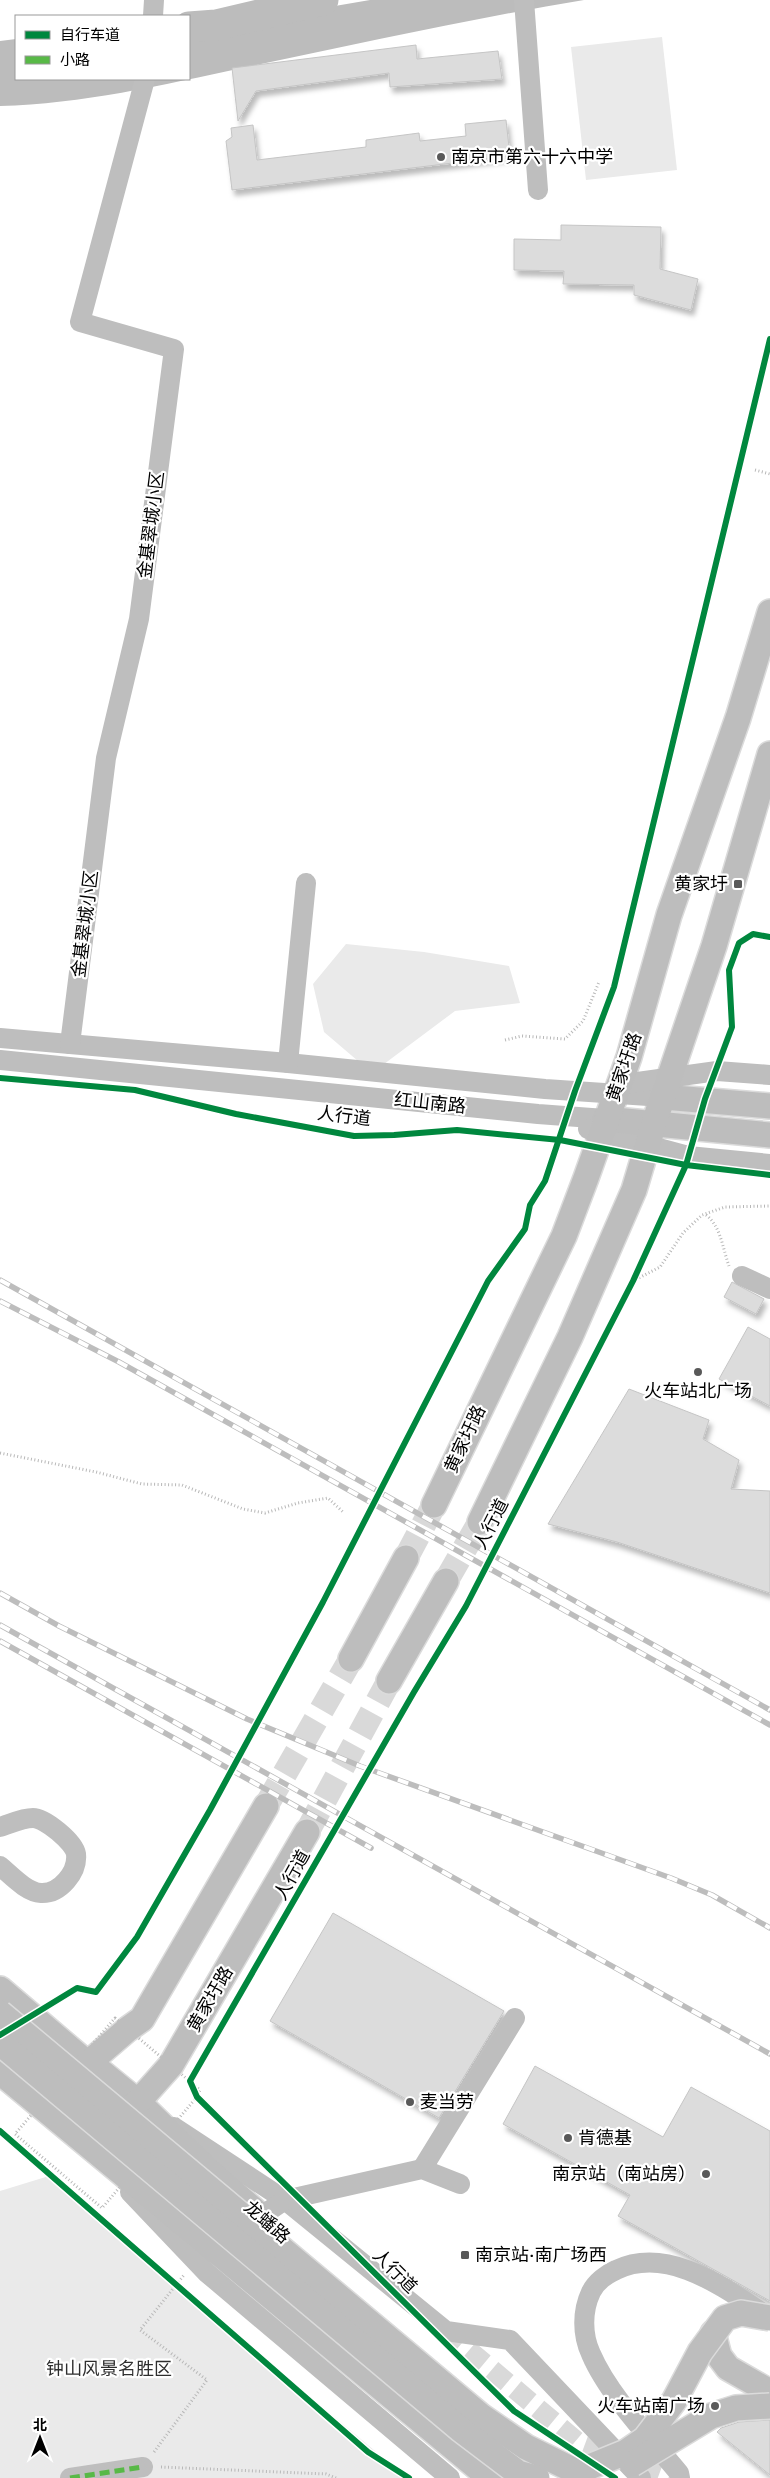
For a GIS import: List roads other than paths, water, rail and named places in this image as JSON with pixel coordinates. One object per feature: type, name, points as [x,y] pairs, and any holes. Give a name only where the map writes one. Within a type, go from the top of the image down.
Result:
[{"type":"main road","name":"黄家圩路","points":[[434,1505],[564,1236],[633,1042],[669,915],[738,718],[770,612]]},
{"type":"main road","points":[[480,1522],[570,1336],[634,1190],[666,1087],[714,946],[770,754]]},
{"type":"main road","points":[[666,1087],[770,1106]]},
{"type":"main road","name":"红山南路","points":[[603,1125],[651,1134],[770,1135]]},
{"type":"main road","points":[[351,1659],[406,1558]]},
{"type":"main road","points":[[389,1681],[446,1581]]},
{"type":"main road","points":[[44,2107],[89,2062],[142,2019],[266,1806]]},
{"type":"main road","name":"黄家圩路","points":[[84,2140],[138,2102],[171,2065],[307,1832]]},
{"type":"main road","name":"龙蟠路","points":[[0,1989],[81,2058],[89,2062],[138,2102],[208,2171],[568,2478]]},
{"type":"main road","name":"龙蟠路","points":[[0,2013],[482,2416],[526,2446],[577,2472],[626,2452],[645,2439],[674,2401],[713,2332],[725,2318],[741,2313],[770,2318]]},
{"type":"main road","name":"龙蟠路","points":[[0,2043],[460,2429],[518,2473],[537,2478]]},
{"type":"main road","points":[[0,2072],[84,2140],[205,2254],[490,2478]]},
{"type":"main road","points":[[713,2332],[719,2356],[728,2368],[770,2392]]},
{"type":"main road","points":[[602,2478],[652,2453],[711,2416],[736,2408],[770,2406]]},
{"type":"street","points":[[153,15],[154,0]]},
{"type":"street","points":[[524,0],[538,190]]},
{"type":"street","name":"金基翠城小区","points":[[70,1044],[106,758],[139,619],[174,349],[80,322],[145,80]]},
{"type":"street","points":[[288,1063],[306,883]]},
{"type":"street","name":"红山南路","points":[[0,1038],[288,1063],[583,1092],[616,1089]]},
{"type":"street","name":"红山南路","points":[[0,1060],[538,1114],[603,1125]]},
{"type":"street","points":[[616,1089],[666,1087],[717,1071],[770,1075]]},
{"type":"street","points":[[651,1134],[688,1156],[770,1164]]},
{"type":"street","points":[[742,1276],[770,1289]]},
{"type":"street","points":[[0,1827],[27,1818],[45,1821],[72,1845],[76,1854],[75,1865],[62,1885],[53,1891],[42,1893],[25,1886],[0,1866]]},
{"type":"street","points":[[422,2169],[514,2018]]},
{"type":"street","points":[[138,2102],[285,2200],[446,2331],[510,2340],[641,2478]]},
{"type":"street","points":[[450,2478],[207,2273],[205,2254],[285,2200],[422,2169],[460,2184]]},
{"type":"street","points":[[680,2478],[679,2473],[610,2388],[590,2354],[585,2334],[584,2318],[589,2296],[593,2288],[610,2273],[625,2266],[669,2264],[690,2270],[770,2318]]},
{"type":"street","points":[[70,2478],[143,2466]]},
{"type":"waterway","points":[[190,27],[216,25],[323,0]]},
{"type":"tunnel","points":[[406,1558],[434,1505]]},
{"type":"tunnel","points":[[446,1581],[480,1522]]},
{"type":"tunnel","points":[[266,1806],[351,1659]]},
{"type":"tunnel","points":[[307,1832],[389,1681]]},
{"type":"tunnel","points":[[446,2331],[580,2444],[672,2478]]},
{"type":"railway","points":[[0,1280],[770,1710]]},
{"type":"railway","points":[[0,1301],[119,1362],[770,1725]]},
{"type":"railway","points":[[0,1593],[59,1626],[247,1719],[360,1766],[671,1878],[712,1895],[770,1928]]},
{"type":"railway","points":[[0,1625],[770,2054]]},
{"type":"railway","points":[[0,1641],[371,1848]]},
{"type":"place","name":"南京市第六十六中学","points":[[441,157]]},
{"type":"place","name":"黄家圩","points":[[738,884]]},
{"type":"place","name":"火车站北广场","points":[[698,1372]]},
{"type":"place","name":"麦当劳","points":[[410,2102]]},
{"type":"place","name":"肯德基","points":[[568,2138]]},
{"type":"place","name":"南京站（南站房）","points":[[706,2174]]},
{"type":"place","name":"南京站·南广场西","points":[[465,2255]]},
{"type":"place","name":"火车站南广场","points":[[715,2406]]},
{"type":"park label","name":"钟山风景名胜区","points":[[109,2369]]}]
